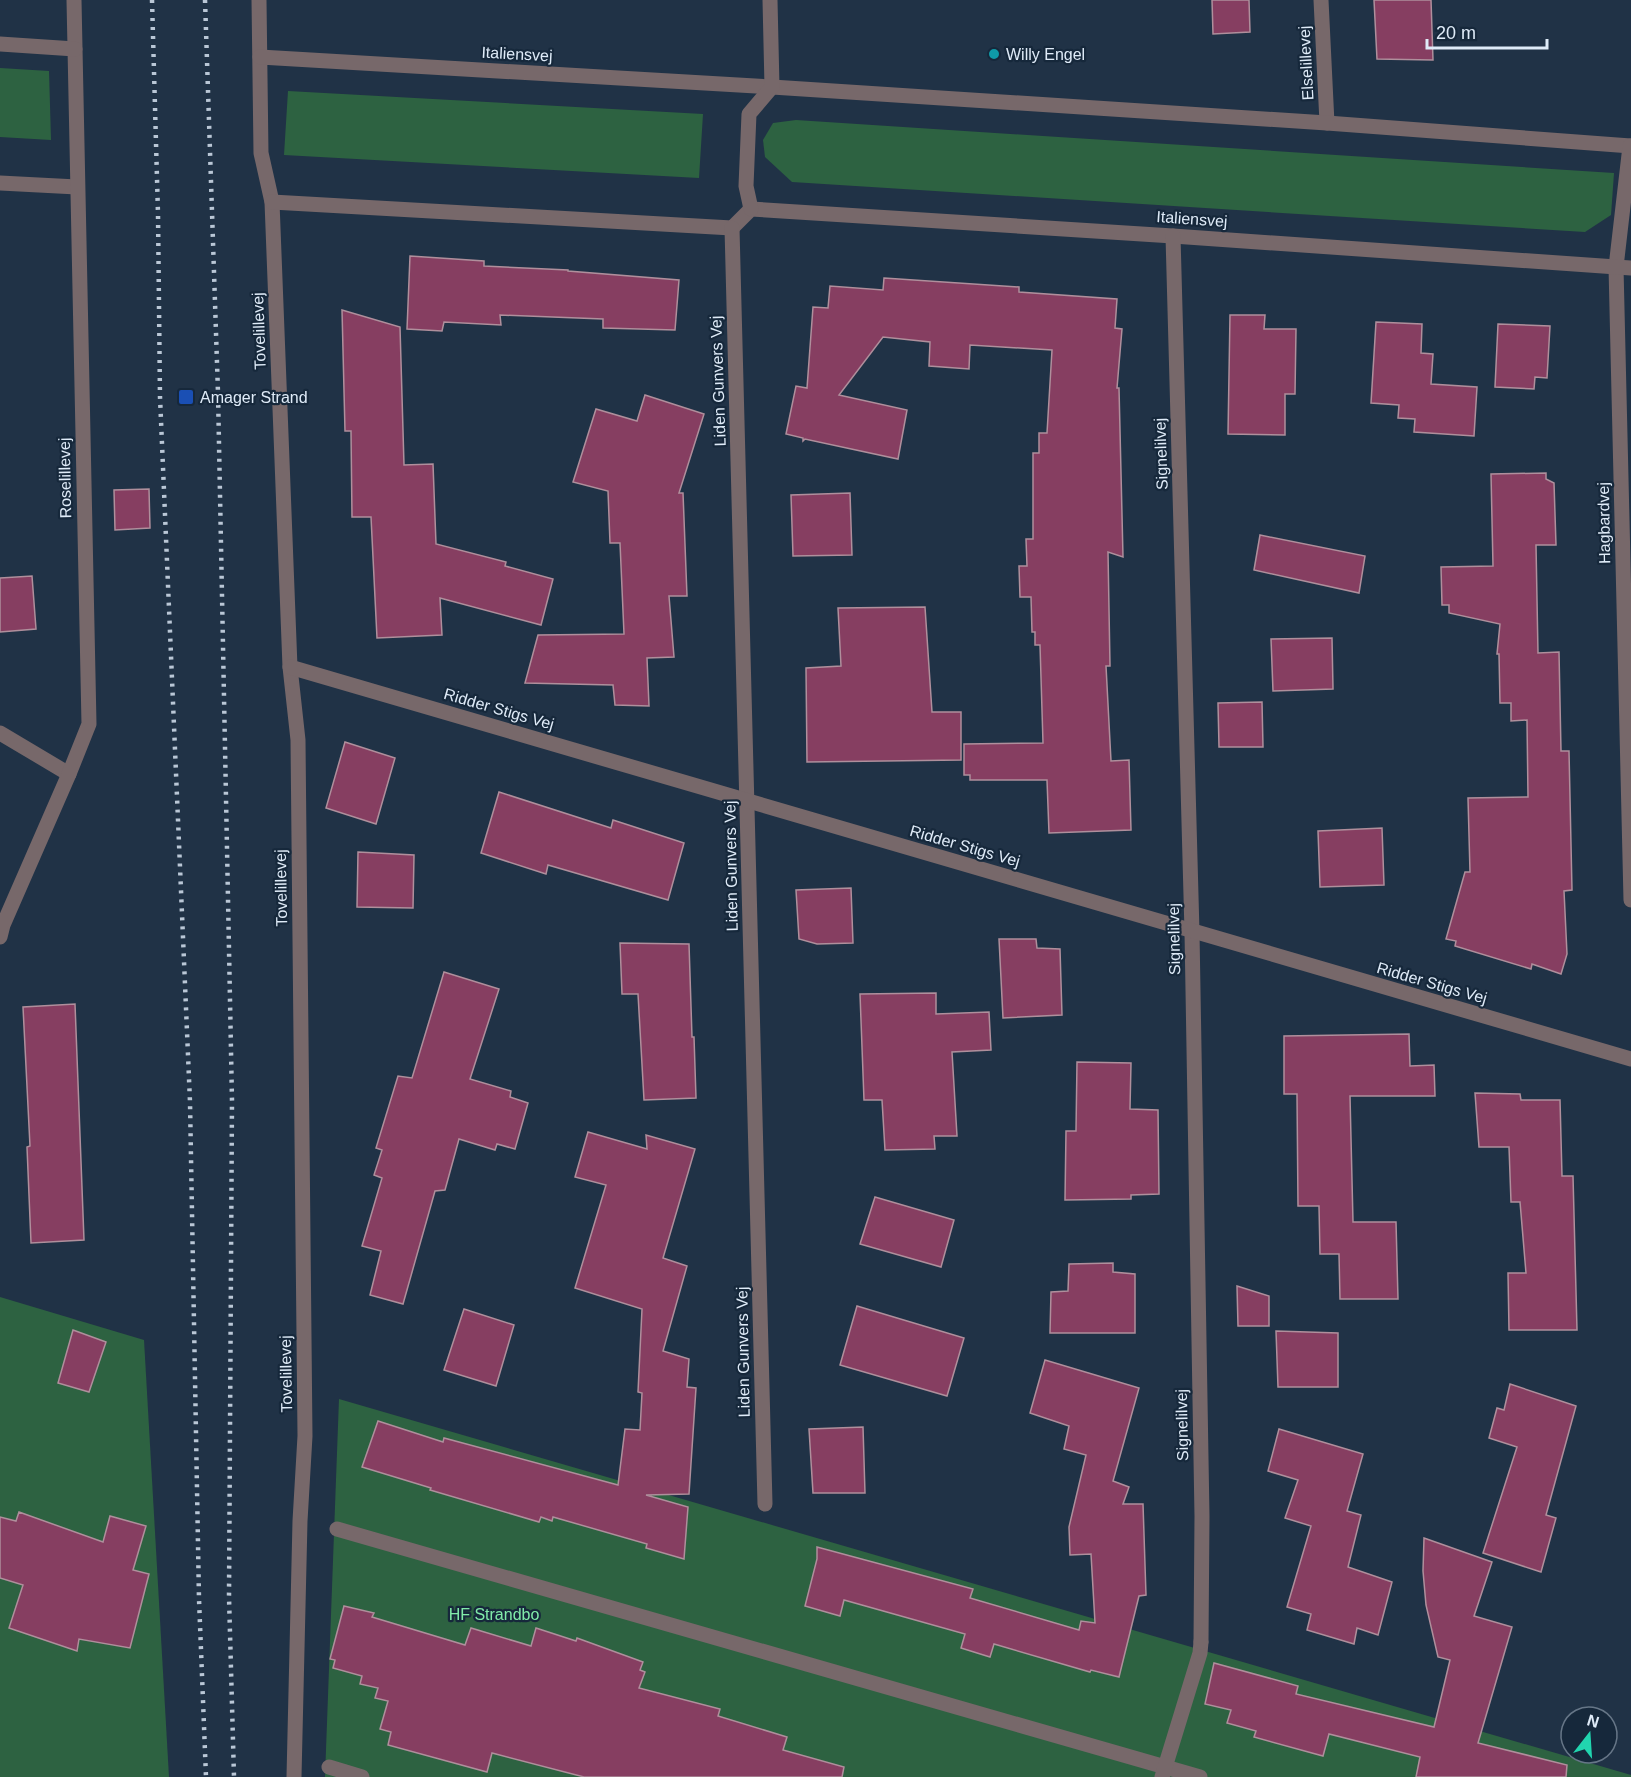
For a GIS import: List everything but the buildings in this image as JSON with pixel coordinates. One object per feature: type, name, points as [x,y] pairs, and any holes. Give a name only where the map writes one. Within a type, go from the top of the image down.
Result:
[{"type":"street","name":"Roselillevej","points":[[0,937],[3,925],[89,724],[74,0]]},
{"type":"street","name":"Tovelillevej","points":[[259,0],[261,153],[272,202],[290,666],[298,740],[305,1436],[300,1521],[294,1777]]},
{"type":"street","points":[[272,202],[732,228],[751,209],[746,186],[749,114],[772,87],[770,0]]},
{"type":"street","name":"Elselillevej","points":[[1322,0],[1327,123]]},
{"type":"street","points":[[0,44],[75,49]]},
{"type":"street","name":"Italiensvej","points":[[260,57],[1327,123],[1630,146]]},
{"type":"street","name":"Hagbardvej","points":[[1630,146],[1624,268],[1631,900]]},
{"type":"street","points":[[0,183],[77,188]]},
{"type":"street","name":"Italiensvej","points":[[751,209],[1624,268]]},
{"type":"street","name":"Liden Gunvers Vej","points":[[732,228],[765,1504]]},
{"type":"street","name":"Signelilvej","points":[[1163,1772],[1200,1653],[1202,1516],[1192,932],[1173,236]]},
{"type":"street","name":"Ridder Stigs Vej","points":[[290,666],[1631,1059]]},
{"type":"street","points":[[0,733],[69,774]]},
{"type":"street","points":[[337,1529],[1163,1772],[1200,1777]]},
{"type":"street","points":[[329,1767],[362,1777]]},
{"type":"green space","points":[[0,68],[49,71],[51,140],[0,137]]},
{"type":"green space","points":[[288,91],[703,114],[699,178],[284,155]]},
{"type":"green space","points":[[796,120],[1614,173],[1611,215],[1585,232],[792,182],[765,157],[763,140],[773,123]]},
{"type":"green space","points":[[0,1297],[144,1340],[169,1777],[0,1777]]},
{"type":"green space","name":"HF Strandbo","points":[[339,1399],[1559,1754],[1559,1765],[1597,1765],[1631,1775],[1631,1777],[325,1777]]},
{"type":"railway","points":[[152,0],[160,397],[190,1102],[199,1599],[206,1777]]},
{"type":"railway","points":[[205,0],[218,393],[232,1101],[229,1597],[234,1777]]},
{"type":"place","name":"Willy Engel","points":[[994,54]]},
{"type":"place","name":"Amager Strand","points":[[186,397]]}]
